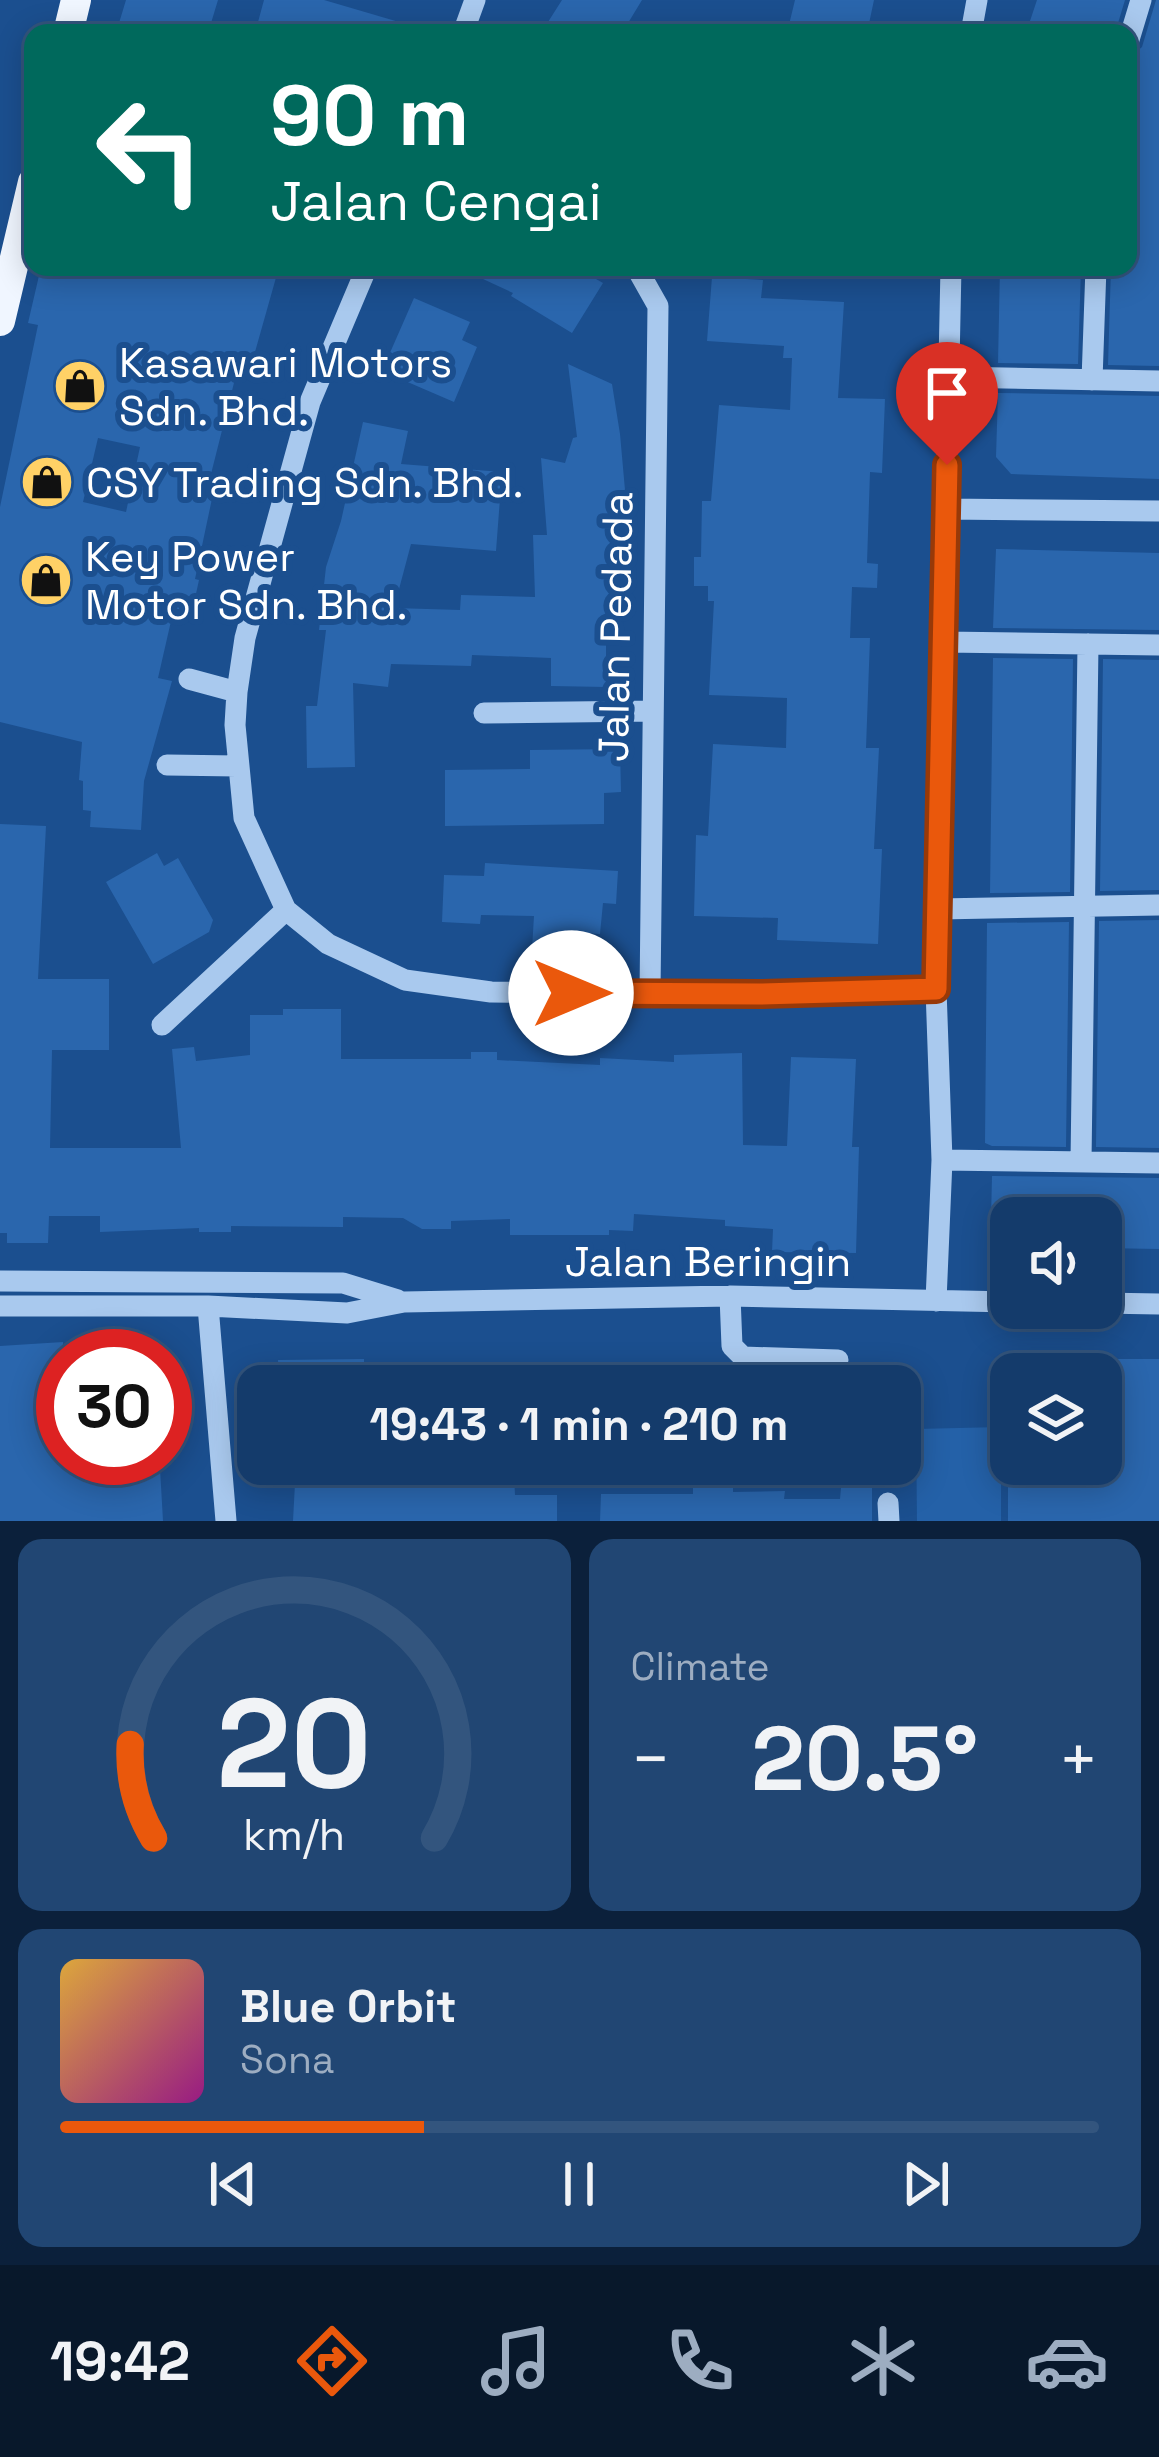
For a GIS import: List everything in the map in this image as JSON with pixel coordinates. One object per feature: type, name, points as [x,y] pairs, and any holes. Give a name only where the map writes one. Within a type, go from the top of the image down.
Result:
[{"type":"main road","points":[[1,313],[24,219]]},
{"type":"street","points":[[363,276],[310,402],[244,638],[237,766],[244,818],[286,910],[328,944],[405,980],[491,992],[936,989]]},
{"type":"street","name":"Jalan Pedada","points":[[641,276],[658,306],[650,993]]},
{"type":"street","points":[[936,1301],[942,1160],[936,989],[951,276]]},
{"type":"street","points":[[1092,380],[1096,276]]},
{"type":"street","points":[[949,377],[1159,381]]},
{"type":"street","points":[[946,509],[1159,512]]},
{"type":"street","points":[[945,642],[1159,645]]},
{"type":"street","points":[[1081,1162],[1088,644]]},
{"type":"street","points":[[189,679],[238,692]]},
{"type":"street","points":[[484,713],[652,711]]},
{"type":"street","points":[[167,765],[237,766]]},
{"type":"street","points":[[939,909],[1159,904]]},
{"type":"street","points":[[162,1024],[286,910]]},
{"type":"street","points":[[942,1160],[1159,1163]]},
{"type":"street","name":"Jalan Beringin","points":[[0,1280],[343,1283],[404,1302]]},
{"type":"street","points":[[730,1296],[730,1338],[743,1357],[838,1360]]},
{"type":"street","name":"Jalan Beringin","points":[[0,1306],[208,1306],[347,1313],[404,1302],[730,1296],[990,1302]]},
{"type":"street","points":[[1122,1304],[1159,1304]]},
{"type":"street","points":[[208,1306],[226,1521]]},
{"type":"shaded area","points":[[990,1427],[990,1485],[1001,1485],[1001,1521],[917,1521],[921,1429]]},
{"type":"building","points":[[126,0],[218,0],[211,24],[119,24]]},
{"type":"building","points":[[264,0],[324,0],[406,24],[257,24]]},
{"type":"building","points":[[562,0],[642,0],[627,24],[547,24]]},
{"type":"building","points":[[795,0],[874,0],[869,24],[789,24]]},
{"type":"building","points":[[1037,0],[1125,0],[1118,24],[1029,24]]},
{"type":"building","points":[[1159,0],[1159,366],[1108,365],[1111,276],[1137,276],[1137,51]]},
{"type":"building","points":[[39,276],[276,276],[251,366],[239,363],[211,474],[217,475],[192,612],[174,608],[158,678],[172,681],[144,781],[141,830],[90,827],[91,811],[83,810],[83,781],[79,780],[82,742],[0,722],[0,507],[38,325],[28,323]],"holes":[[[98,438],[140,447],[126,512],[83,502]]]},
{"type":"building","points":[[476,276],[591,276],[603,283],[572,333],[511,296],[513,293]]},
{"type":"building","points":[[1000,276],[1081,276],[1078,364],[998,363]]},
{"type":"building","points":[[712,277],[763,280],[761,298],[844,302],[838,398],[885,399],[882,473],[870,472],[867,563],[878,564],[877,588],[852,587],[850,638],[870,638],[866,748],[879,748],[874,849],[882,849],[878,944],[777,940],[778,918],[694,916],[696,835],[708,836],[713,744],[786,748],[787,698],[709,695],[714,601],[708,601],[708,586],[694,586],[694,557],[701,557],[702,501],[711,501],[719,405],[790,410],[792,358],[783,358],[784,346],[707,341]]},
{"type":"building","points":[[414,298],[470,322],[462,340],[477,347],[454,402],[382,371]]},
{"type":"building","points":[[568,364],[612,384],[620,434],[625,490],[618,490],[620,508],[615,508],[617,597],[612,597],[611,643],[606,643],[606,687],[551,686],[551,658],[472,655],[471,666],[391,664],[388,687],[353,683],[355,767],[307,768],[306,706],[317,706],[326,630],[319,630],[326,567],[363,422],[408,431],[401,464],[502,472],[496,551],[411,544],[394,608],[460,610],[461,595],[535,597],[533,535],[547,535],[541,458],[565,463],[577,437]]},
{"type":"building","points":[[998,393],[1159,396],[1159,479],[1011,474],[996,457]]},
{"type":"building","points":[[996,549],[1159,553],[1159,630],[993,628]]},
{"type":"building","points":[[993,658],[1073,659],[1070,892],[990,893]]},
{"type":"building","points":[[1103,659],[1159,660],[1159,890],[1100,891]]},
{"type":"building","points":[[620,749],[621,792],[604,793],[604,824],[445,826],[445,770],[530,769],[530,750]]},
{"type":"building","points":[[0,824],[46,826],[38,979],[109,979],[109,1050],[52,1050],[50,1148],[181,1148],[172,1049],[194,1047],[196,1061],[250,1055],[250,1015],[283,1015],[283,1009],[341,1009],[341,1059],[471,1059],[471,1052],[497,1052],[497,1060],[600,1065],[600,1058],[674,1062],[674,1055],[742,1053],[743,1145],[787,1146],[791,1057],[856,1059],[852,1147],[859,1147],[856,1253],[772,1252],[773,1229],[725,1226],[725,1220],[634,1214],[633,1231],[609,1230],[609,1235],[510,1235],[510,1219],[451,1221],[451,1229],[422,1229],[403,1218],[343,1217],[343,1227],[100,1232],[100,1216],[49,1216],[48,1243],[7,1243],[7,1233],[0,1233]]},
{"type":"building","points":[[157,853],[164,866],[178,858],[213,920],[209,932],[153,964],[106,882]]},
{"type":"building","points":[[485,863],[618,871],[616,904],[603,903],[600,934],[583,933],[582,952],[532,949],[534,916],[481,915],[480,924],[442,922],[444,875],[484,876]]},
{"type":"building","points":[[1159,920],[1159,1148],[1096,1147],[1099,921]]},
{"type":"building","points":[[1069,922],[1066,1147],[992,1146],[985,1143],[987,923]]},
{"type":"building","points":[[992,1176],[1159,1178],[1159,1249],[1122,1248],[1122,1197],[992,1197]]},
{"type":"building","points":[[36,1344],[36,1485],[161,1485],[163,1521],[0,1521],[0,1346]]},
{"type":"building","points":[[364,1359],[364,1365],[278,1365],[278,1360]]},
{"type":"building","points":[[1122,1359],[1159,1359],[1159,1521],[1008,1521],[1008,1485],[1122,1485]]},
{"type":"building","points":[[421,1362],[462,1362],[462,1365]]},
{"type":"building","points":[[295,1485],[514,1485],[515,1495],[557,1495],[557,1521],[293,1521]]},
{"type":"building","points":[[693,1485],[733,1485],[733,1492],[785,1491],[784,1499],[840,1499],[841,1488],[872,1488],[872,1521],[600,1521],[601,1494],[693,1494]]},
{"type":"place","name":"Kasawari Motors Sdn. Bhd.","points":[[80,386]]},
{"type":"place","name":"CSY Trading Sdn. Bhd.","points":[[47,482]]},
{"type":"place","name":"Key Power Motor Sdn. Bhd.","points":[[46,580]]},
{"type":"route","points":[[571,993],[936,989],[947,465]]}]
